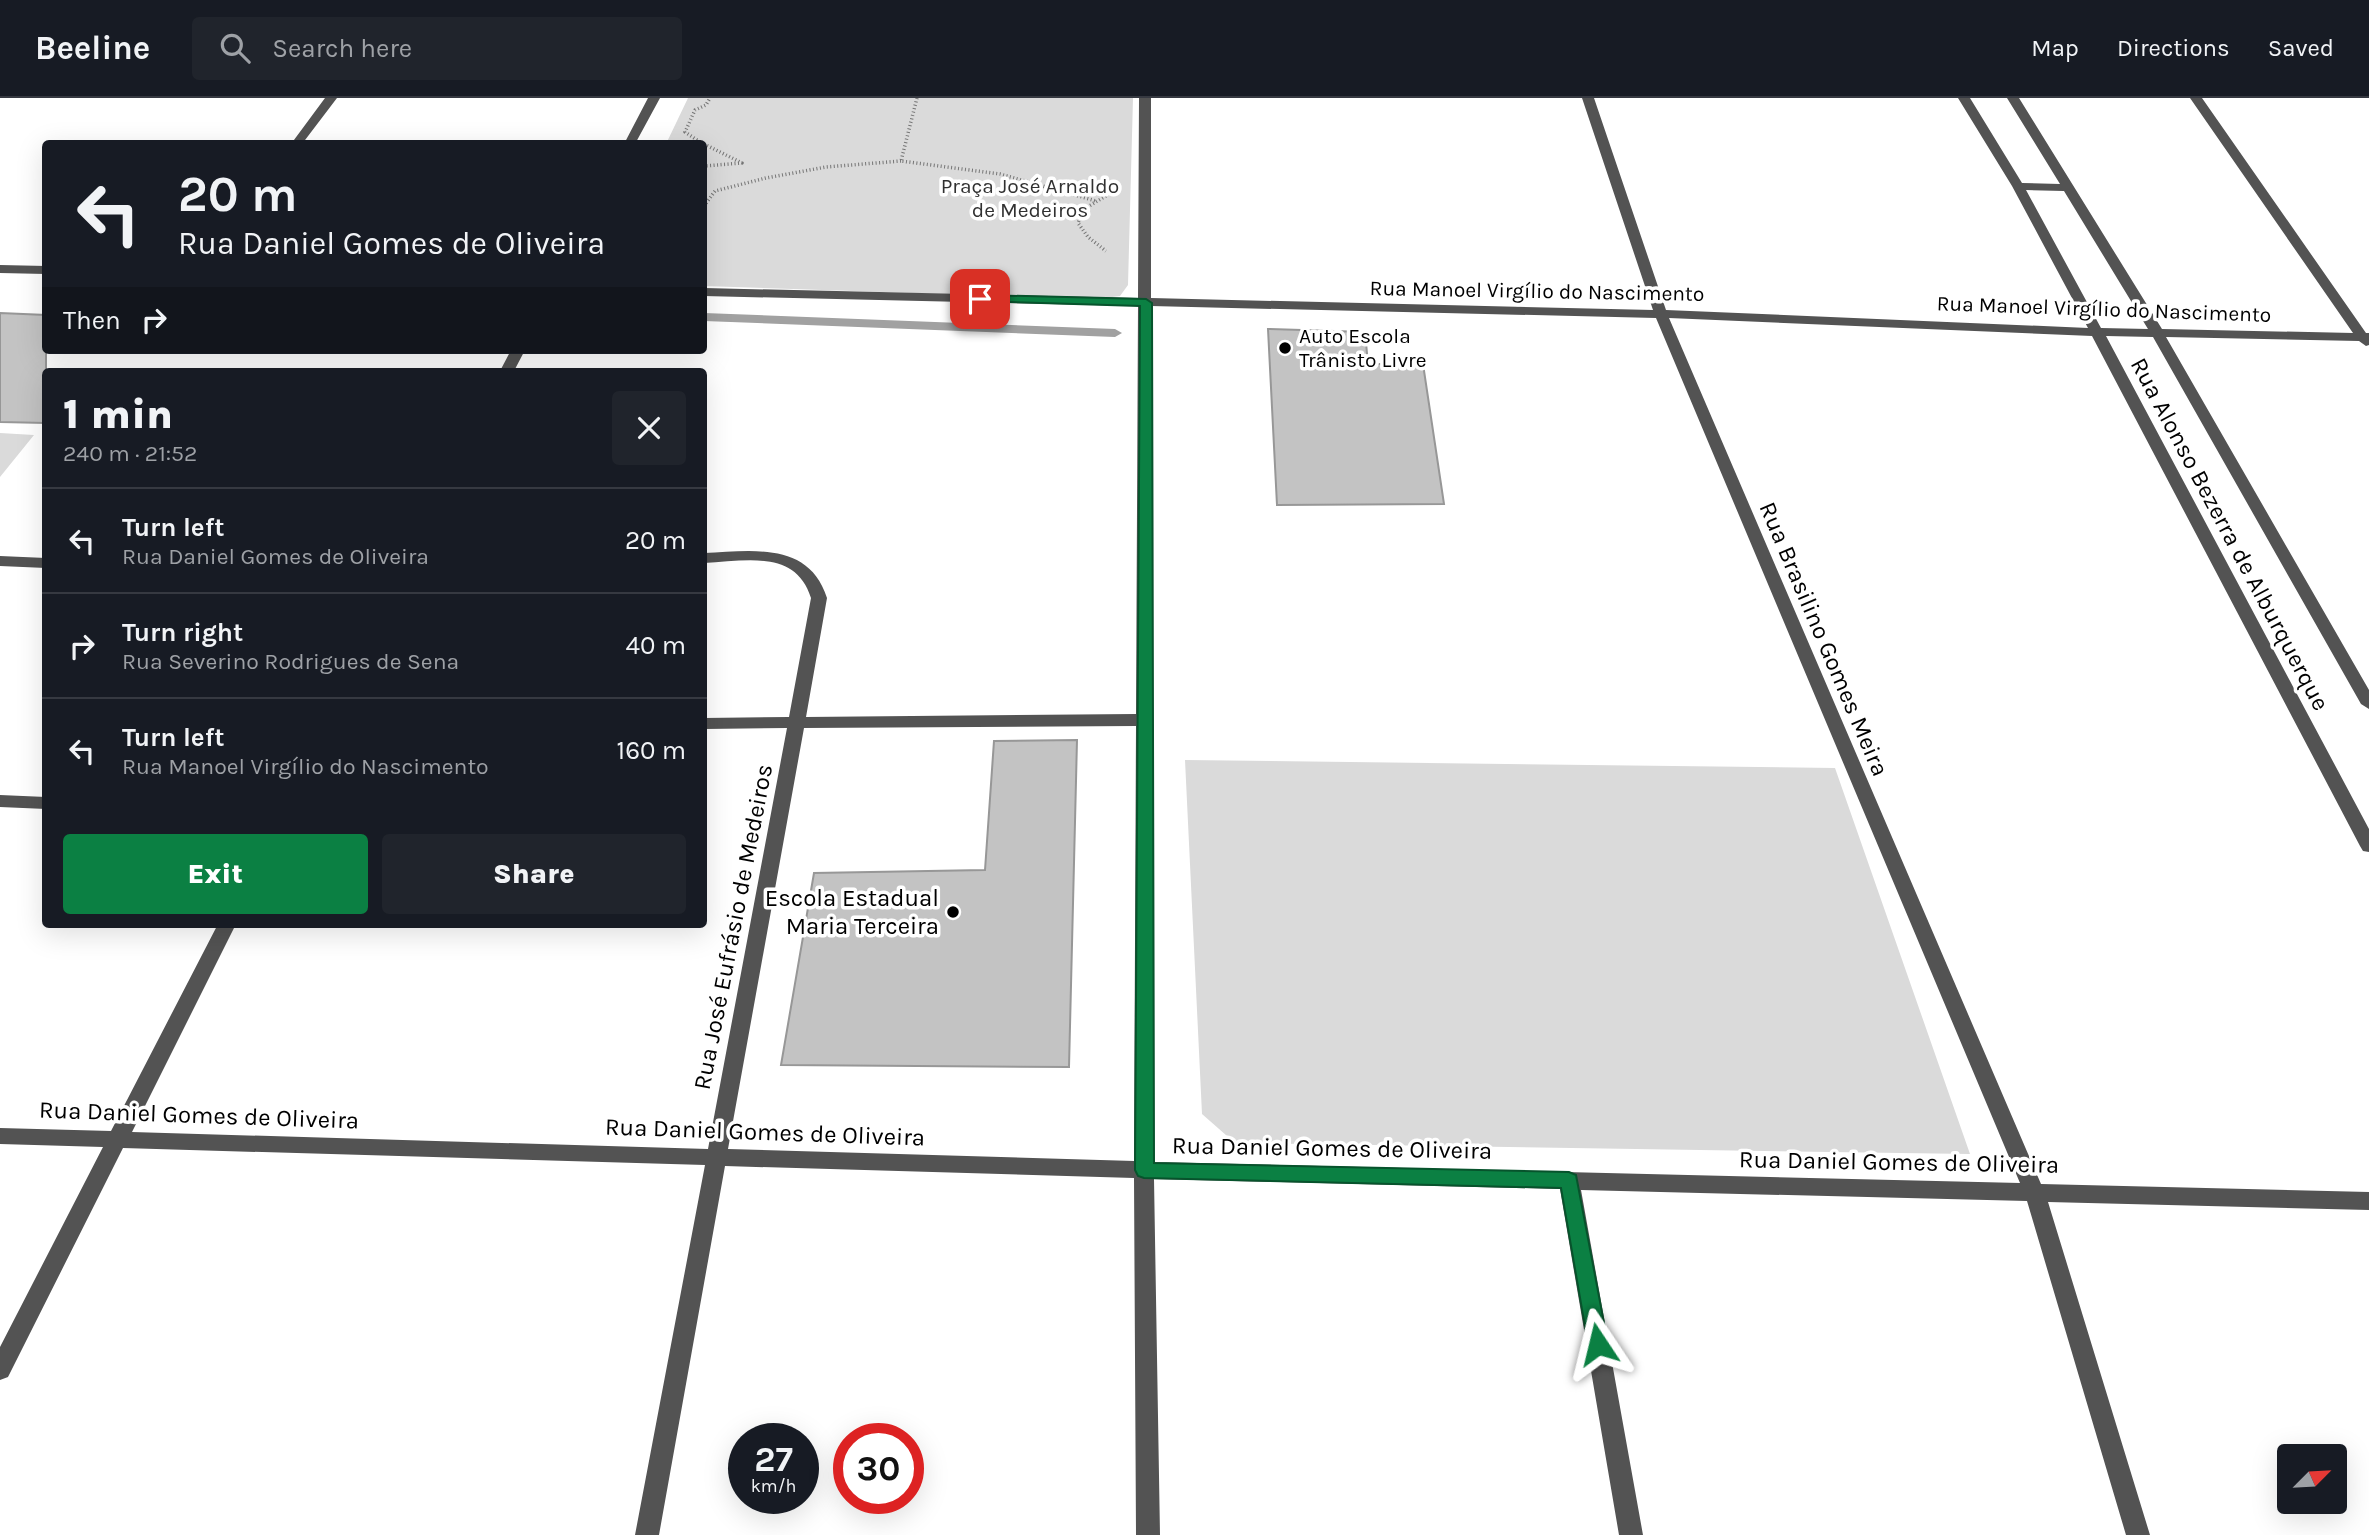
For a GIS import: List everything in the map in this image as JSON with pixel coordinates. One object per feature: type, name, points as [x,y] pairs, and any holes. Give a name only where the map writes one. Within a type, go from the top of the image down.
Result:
[{"type":"street","points":[[299,140],[331,98]]},
{"type":"street","points":[[631,140],[654,98]]},
{"type":"street","points":[[1145,98],[1144,1170],[1148,1535]]},
{"type":"street","name":"Rua Brasilino Gomes Meira","points":[[1588,98],[1661,313],[2034,1191],[2138,1535]]},
{"type":"street","name":"Rua Alonso Bezerra de Alburquerque","points":[[1964,98],[2018,187],[2097,332],[2369,846]]},
{"type":"street","name":"Rua Alonso Bezerra de Alburquerque","points":[[2013,98],[2158,334],[2369,704]]},
{"type":"street","points":[[2196,98],[2367,340]]},
{"type":"street","points":[[2018,187],[2070,188]]},
{"type":"street","points":[[0,269],[42,270]]},
{"type":"street","name":"Rua Manoel Virgílio do Nascimento","points":[[707,292],[1661,313],[2097,332],[2367,340]]},
{"type":"street","name":"Rua José Eufrásio de Medeiros","points":[[647,1535],[818,598],[817,583],[809,571],[795,563],[778,558],[707,558]]},
{"type":"street","points":[[0,562],[42,563]]},
{"type":"street","points":[[707,723],[1146,720]]},
{"type":"street","points":[[0,801],[42,803]]},
{"type":"street","points":[[0,1370],[225,928]]},
{"type":"street","name":"Rua Daniel Gomes de Oliveira","points":[[0,1136],[1144,1170],[2369,1201]]},
{"type":"street","points":[[1569,1180],[1631,1535]]},
{"type":"path","points":[[697,140],[685,132],[695,110],[706,105],[710,98]]},
{"type":"path","points":[[901,161],[917,98]]},
{"type":"path","points":[[707,146],[741,163],[707,166]]},
{"type":"path","points":[[707,202],[715,191],[766,178],[826,167],[901,161],[956,164],[1001,171],[1096,201]]},
{"type":"path","points":[[1111,256],[1088,237],[1077,223],[1079,215],[1096,201],[1112,194]]},
{"type":"green space","name":"Praça José Arnaldo de Medeiros","points":[[688,98],[1133,98],[1128,285],[1120,296],[1097,299],[707,286],[707,140],[668,140]]},
{"type":"green space","points":[[0,433],[34,435],[0,477]]},
{"type":"green space","points":[[1185,760],[1835,768],[1970,1154],[1235,1143],[1202,1114]]},
{"type":"building","points":[[0,313],[42,315],[42,354],[46,354],[46,368],[42,368],[42,423],[0,422]]},
{"type":"building","points":[[1268,329],[1365,332],[1368,364],[1423,364],[1444,504],[1277,505]]},
{"type":"building","name":"Escola Estadual Maria Terceira","points":[[1077,740],[1069,1067],[781,1065],[814,873],[985,870],[994,741]]},
{"type":"waterway","points":[[707,317],[1115,333]]},
{"type":"place","name":"Auto Escola Trânisto Livre","points":[[1285,348]]},
{"type":"place","name":"Escola Estadual Maria Terceira","points":[[953,912]]},
{"type":"route","points":[[980,299],[1146,303],[1144,1170],[1569,1180],[1598,1344]]}]
